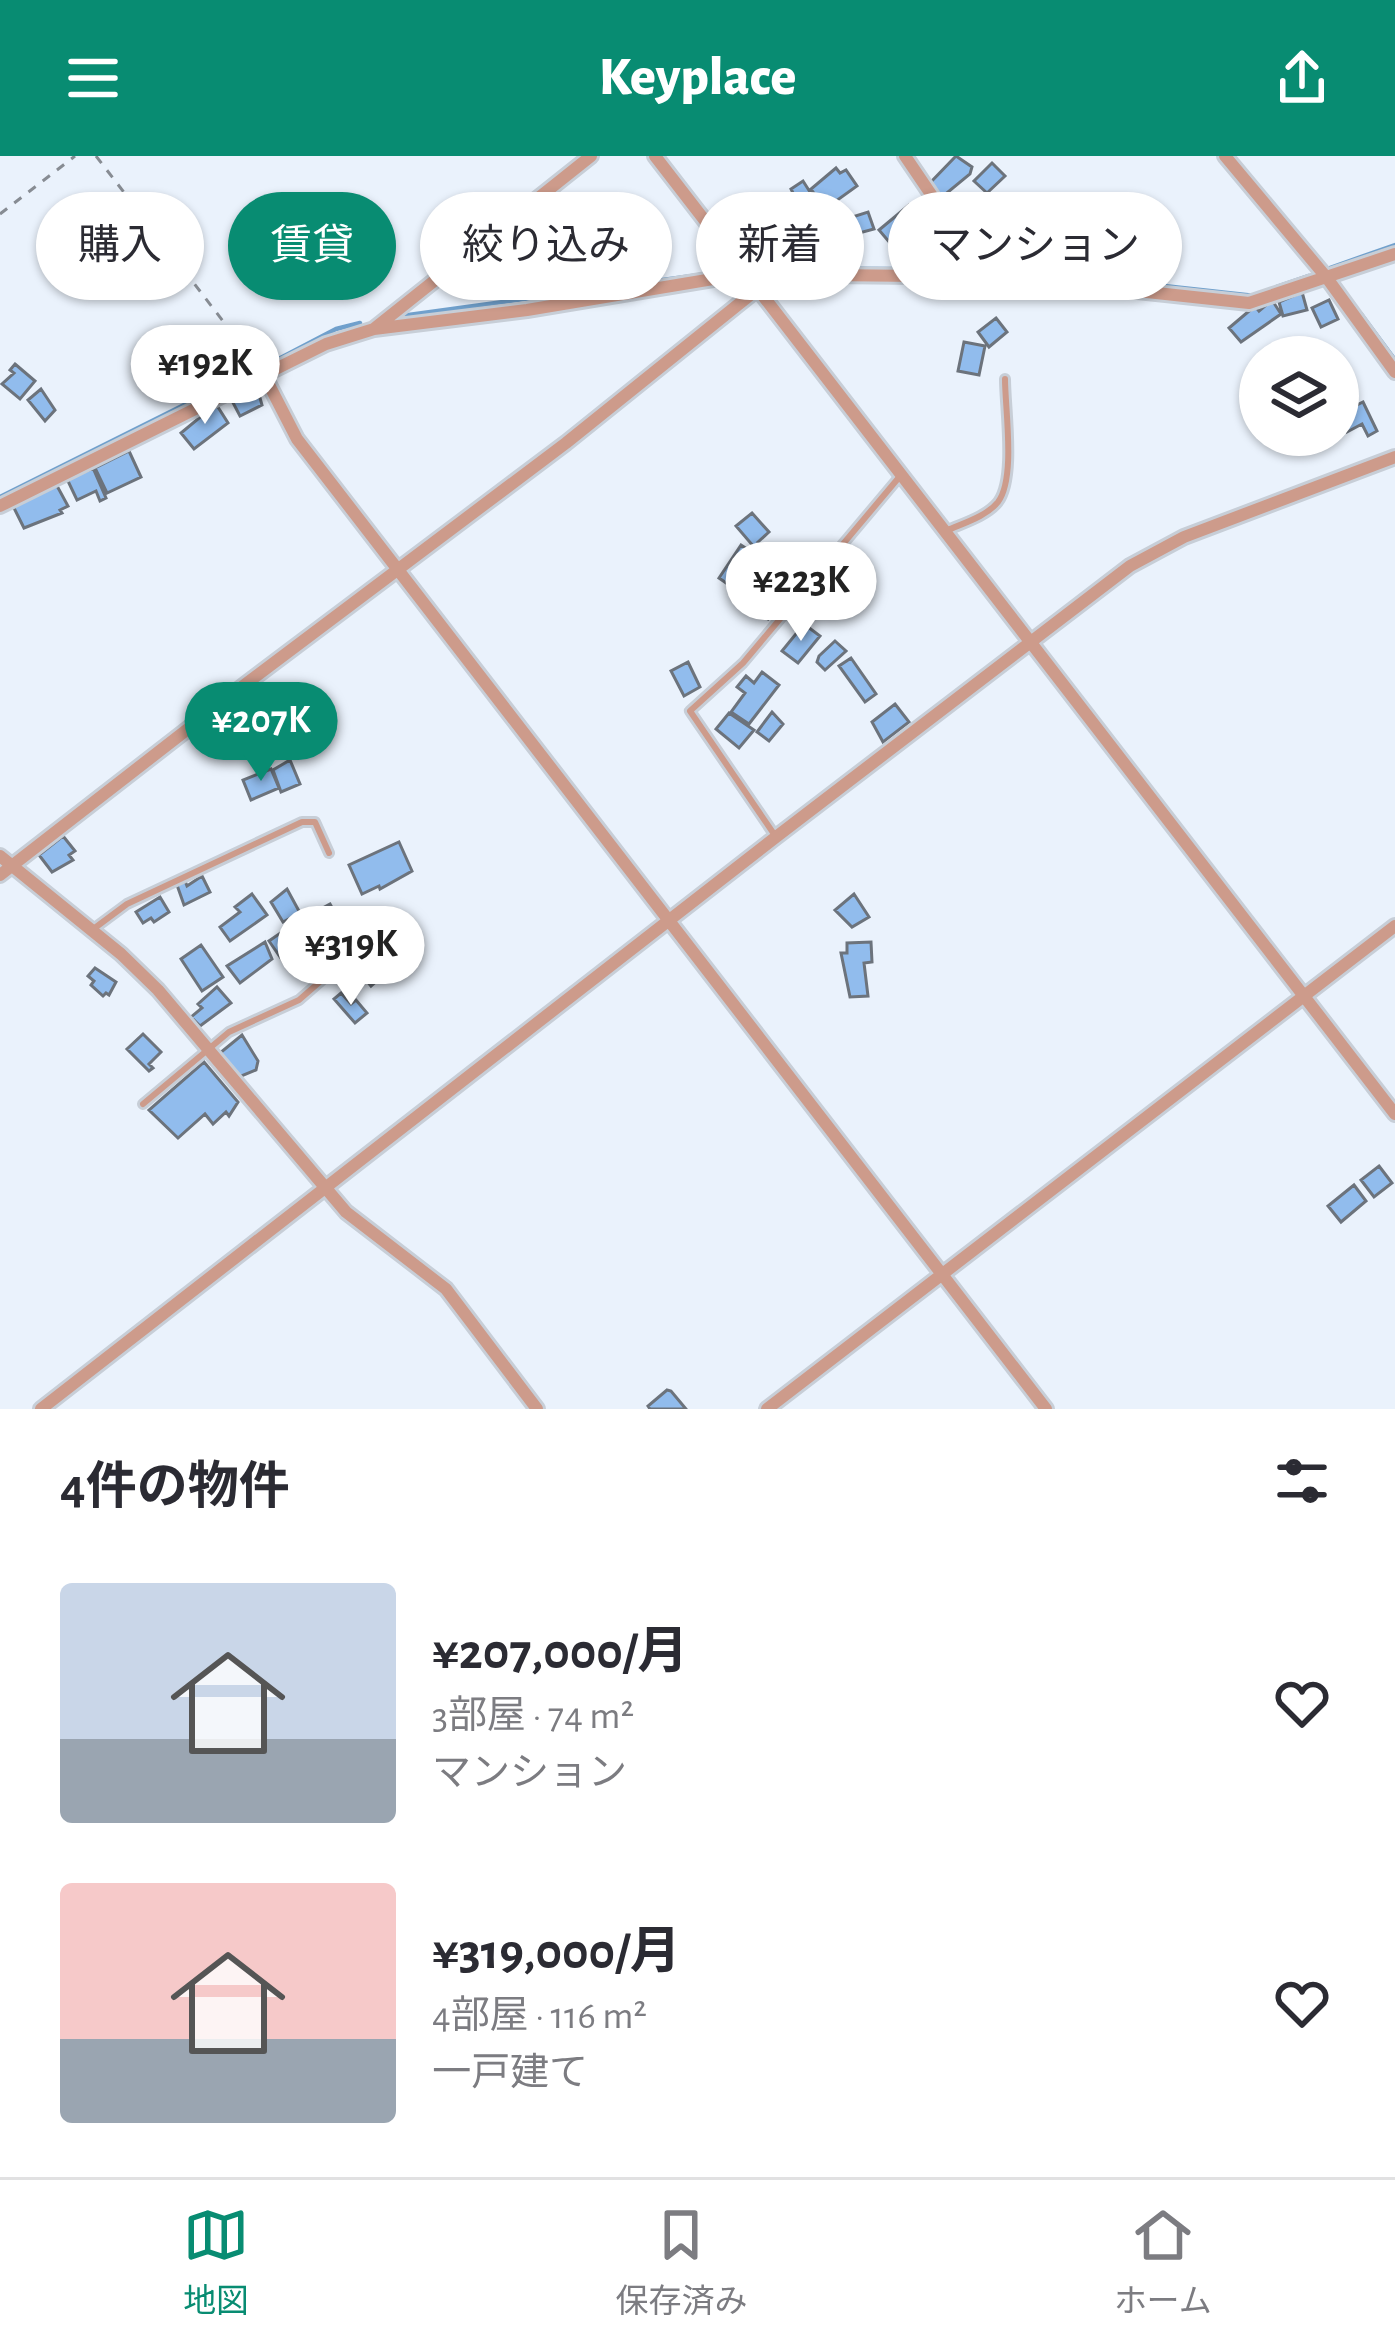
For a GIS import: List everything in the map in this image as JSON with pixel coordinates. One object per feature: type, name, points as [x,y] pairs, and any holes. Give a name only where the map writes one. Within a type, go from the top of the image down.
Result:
[{"type":"street","points":[[374,328],[591,156]]},
{"type":"street","points":[[656,156],[696,206]]},
{"type":"street","points":[[905,156],[929,192]]},
{"type":"street","points":[[1226,156],[1327,278],[1395,372]]},
{"type":"street","points":[[1182,295],[1250,303],[1395,254]]},
{"type":"street","points":[[0,506],[336,339],[374,328],[696,282]]},
{"type":"street","points":[[6,870],[247,682],[401,571],[744,300]]},
{"type":"street","points":[[770,300],[1395,1114]]},
{"type":"street","points":[[264,375],[297,439],[1046,1409]]},
{"type":"street","points":[[41,1409],[1130,566],[1184,537],[1395,457]]},
{"type":"street","points":[[0,856],[6,870],[92,930],[158,990],[363,1228],[417,1263],[446,1289],[537,1409]]},
{"type":"street","points":[[767,1409],[1395,926]]},
{"type":"lane","points":[[944,531],[994,507],[1003,493],[1005,379]]},
{"type":"lane","points":[[776,837],[690,711],[743,663],[901,475]]},
{"type":"lane","points":[[92,930],[127,904],[302,822],[320,826],[329,853]]},
{"type":"lane","points":[[143,1104],[238,1027],[299,1000],[386,924]]},
{"type":"path","points":[[0,214],[75,156]]},
{"type":"path","points":[[96,156],[264,375]]},
{"type":"building","points":[[956,156],[972,167],[948,192],[937,192],[929,184]]},
{"type":"building","points":[[992,163],[1005,176],[988,192],[974,181]]},
{"type":"building","points":[[836,168],[840,173],[846,170],[857,186],[849,192],[811,189]]},
{"type":"building","points":[[803,181],[810,192],[792,192]]},
{"type":"building","points":[[868,212],[874,229],[864,232],[864,213]]},
{"type":"building","points":[[1302,292],[1307,310],[1283,316],[1279,302]]},
{"type":"building","points":[[1272,300],[1281,314],[1239,340],[1229,328],[1255,306],[1259,311]]},
{"type":"building","points":[[1329,300],[1338,319],[1321,327],[1312,308]]},
{"type":"building","points":[[996,318],[1007,332],[989,347],[978,332]]},
{"type":"building","points":[[964,342],[985,346],[979,375],[958,371]]},
{"type":"building","points":[[15,364],[35,381],[20,399],[2,384],[14,373],[10,370]]},
{"type":"building","points":[[256,384],[262,405],[240,416],[230,397]]},
{"type":"building","points":[[41,389],[55,410],[45,421],[28,400]]},
{"type":"building","points":[[1363,402],[1377,431],[1368,436],[1359,426],[1359,404]]},
{"type":"building","points":[[216,404],[228,423],[194,449],[181,433]]},
{"type":"building","points":[[129,451],[141,477],[107,493],[95,468]]},
{"type":"building","points":[[93,468],[106,498],[100,501],[96,491],[77,500],[67,479]]},
{"type":"building","points":[[56,484],[68,506],[24,528],[13,506]]},
{"type":"building","points":[[752,513],[769,532],[758,542],[765,550],[760,554],[736,526]]},
{"type":"building","points":[[741,545],[756,555],[755,562],[732,587],[719,578]]},
{"type":"building","points":[[767,584],[784,597],[768,619],[756,611],[760,606],[755,602]]},
{"type":"building","points":[[804,624],[820,636],[798,663],[782,651]]},
{"type":"building","points":[[835,641],[846,651],[825,670],[817,662],[819,656]]},
{"type":"building","points":[[851,658],[876,694],[865,702],[839,666]]},
{"type":"building","points":[[688,662],[700,687],[684,696],[671,671]]},
{"type":"building","points":[[762,672],[779,685],[749,724],[731,712],[745,693],[737,687],[746,676],[754,683]]},
{"type":"building","points":[[895,704],[909,722],[883,742],[872,722]]},
{"type":"building","points":[[772,712],[783,724],[769,741],[757,732]]},
{"type":"building","points":[[729,713],[754,730],[739,748],[716,729]]},
{"type":"building","points":[[290,760],[300,784],[281,792],[273,770]]},
{"type":"building","points":[[271,769],[279,788],[251,800],[243,780]]},
{"type":"building","points":[[63,836],[75,851],[69,855],[73,860],[52,872],[39,855]]},
{"type":"building","points":[[399,842],[412,871],[362,894],[349,865]]},
{"type":"building","points":[[202,876],[210,892],[184,905],[177,885],[185,881],[187,886]]},
{"type":"building","points":[[287,889],[300,913],[283,922],[271,902]]},
{"type":"building","points":[[252,894],[267,915],[230,941],[220,927],[240,912],[235,907]]},
{"type":"building","points":[[854,894],[869,917],[852,927],[835,910]]},
{"type":"building","points":[[160,897],[169,912],[143,923],[136,912]]},
{"type":"building","points":[[330,904],[335,913],[298,933],[293,924]]},
{"type":"building","points":[[282,932],[298,954],[285,964],[269,941]]},
{"type":"building","points":[[389,934],[407,954],[371,986],[354,965]]},
{"type":"building","points":[[265,942],[272,959],[240,983],[227,966]]},
{"type":"building","points":[[871,942],[872,962],[864,963],[868,996],[850,997],[841,953],[847,953],[847,943]]},
{"type":"building","points":[[201,945],[223,977],[202,991],[181,959]]},
{"type":"building","points":[[95,968],[116,982],[109,995],[103,996],[91,985],[94,981],[88,976]]},
{"type":"building","points":[[217,987],[231,1003],[200,1026],[191,1017]]},
{"type":"building","points":[[341,993],[367,1013],[355,1023],[334,999]]},
{"type":"building","points":[[143,1034],[161,1052],[149,1064],[153,1068],[149,1071],[127,1049]]},
{"type":"building","points":[[242,1035],[258,1061],[256,1070],[239,1077],[220,1053]]},
{"type":"building","points":[[204,1062],[238,1102],[229,1116],[226,1112],[213,1124],[205,1114],[178,1138],[149,1110]]},
{"type":"building","points":[[1379,1166],[1392,1183],[1374,1197],[1361,1180]]},
{"type":"building","points":[[1354,1185],[1366,1201],[1341,1222],[1328,1206]]},
{"type":"building","points":[[671,1391],[686,1409],[650,1409]]},
{"type":"waterway","points":[[1327,269],[1395,245]]},
{"type":"waterway","points":[[864,269],[1019,270],[1255,296]]},
{"type":"waterway","points":[[394,317],[696,275]]},
{"type":"waterway","points":[[1277,287],[1309,276]]},
{"type":"waterway","points":[[1361,314],[1395,360]]},
{"type":"waterway","points":[[269,364],[336,329],[360,323]]},
{"type":"waterway","points":[[0,497],[248,373]]}]
